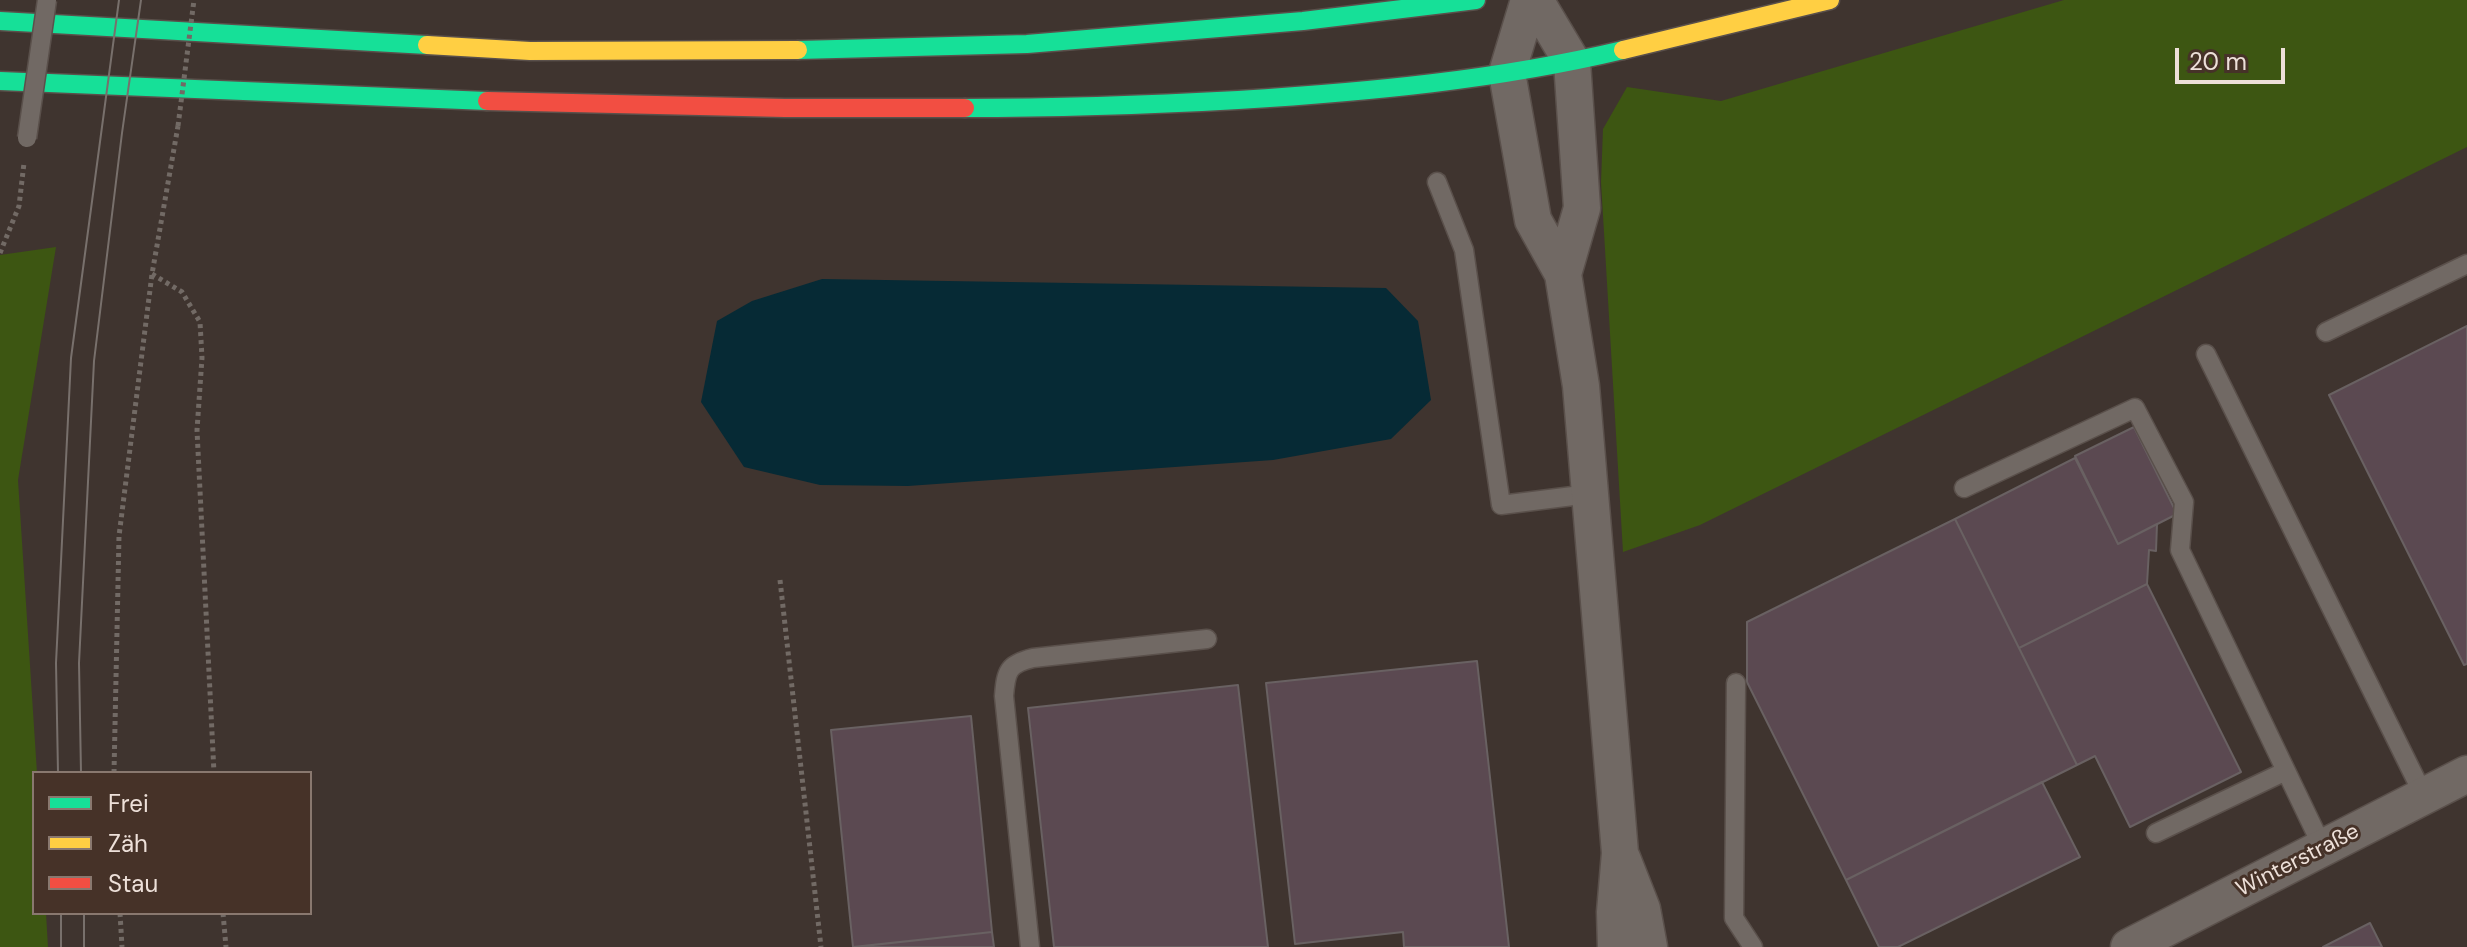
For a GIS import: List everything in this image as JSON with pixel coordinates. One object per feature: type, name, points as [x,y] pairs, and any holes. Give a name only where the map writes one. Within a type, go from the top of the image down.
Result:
[{"type":"main road","points":[[0,21],[530,51],[797,50],[1027,44],[1303,21],[1476,0]]},
{"type":"main road","points":[[0,81],[376,98],[785,108],[1085,108],[1357,93],[1507,73],[1572,62],[1830,0]]},
{"type":"street","points":[[1532,0],[1572,62],[1582,208],[1563,274]]},
{"type":"street","points":[[1532,0],[1507,73],[1533,220],[1563,274],[1581,386],[1620,853],[1615,912],[1616,947]]},
{"type":"street","name":"Winterstraße","points":[[2139,945],[2467,774]]},
{"type":"street","points":[[1620,853],[1642,909],[1649,947]]},
{"type":"lane","points":[[27,138],[47,0]]},
{"type":"lane","points":[[1437,182],[1464,250],[1501,505],[1589,494]]},
{"type":"lane","points":[[2326,332],[2467,264]]},
{"type":"lane","points":[[2206,354],[2424,796]]},
{"type":"lane","points":[[1964,488],[2135,408],[2184,502],[2180,550],[2323,848]]},
{"type":"lane","points":[[1030,947],[1004,696],[1006,674],[1016,662],[1033,658],[1207,639]]},
{"type":"lane","points":[[1736,683],[1734,918],[1753,947]]},
{"type":"lane","points":[[2156,833],[2286,771]]},
{"type":"path","points":[[114,771],[119,536],[152,274],[178,126],[194,0]]},
{"type":"path","points":[[0,253],[19,206],[27,138]]},
{"type":"path","points":[[152,274],[182,292],[200,322],[202,358],[197,430],[214,771]]},
{"type":"path","points":[[780,580],[821,947]]},
{"type":"path","points":[[120,915],[122,947]]},
{"type":"path","points":[[223,915],[226,947]]},
{"type":"green space","points":[[2064,0],[2467,0],[2467,147],[1700,525],[1623,552],[1601,182],[1603,129],[1627,87],[1721,101]]},
{"type":"green space","points":[[56,247],[18,480],[37,771],[32,771],[32,915],[46,915],[48,947],[0,947],[0,255]]},
{"type":"water","points":[[822,279],[1386,288],[1418,321],[1431,400],[1391,439],[1273,460],[908,486],[820,485],[744,467],[701,402],[717,321],[752,301]]},
{"type":"building","points":[[2467,326],[2467,664],[2464,665],[2329,395]]},
{"type":"building","points":[[2134,427],[2177,514],[2118,544],[2075,456]]},
{"type":"building","points":[[2075,458],[2118,544],[2157,524],[2156,551],[2149,550],[2147,584],[2019,648],[1955,519]]},
{"type":"building","points":[[1955,519],[2077,765],[1846,880],[1747,682],[1747,622]]},
{"type":"building","points":[[2147,584],[2241,772],[2130,827],[2095,756],[2077,765],[2019,648]]},
{"type":"building","points":[[1477,661],[1509,947],[1404,947],[1403,932],[1295,944],[1266,683]]},
{"type":"building","points":[[1238,685],[1268,947],[1054,947],[1028,708]]},
{"type":"building","points":[[971,716],[992,932],[853,947],[831,730]]},
{"type":"building","points":[[2042,782],[2080,857],[1898,947],[1879,947],[1846,880]]},
{"type":"building","points":[[2370,923],[2382,947],[2323,947]]},
{"type":"building","points":[[992,932],[994,947],[855,947]]},
{"type":"tram line","points":[[58,771],[56,663],[71,358],[119,0]]},
{"type":"tram line","points":[[81,771],[79,663],[94,361],[141,0]]},
{"type":"tram line","points":[[61,915],[61,947]]},
{"type":"tram line","points":[[84,915],[84,947]]},
{"type":"traffic: fast","points":[[798,50],[1027,44],[1303,21],[1476,0]]},
{"type":"traffic: fast","points":[[0,21],[427,45]]},
{"type":"traffic: fast","points":[[965,108],[1170,103],[1335,93],[1480,77],[1623,50]]},
{"type":"traffic: fast","points":[[0,81],[487,101]]},
{"type":"traffic: slow","points":[[1623,50],[1830,0]]},
{"type":"traffic: slow","points":[[427,45],[530,51],[798,50]]},
{"type":"traffic: jam","points":[[487,101],[785,108],[965,108]]}]
